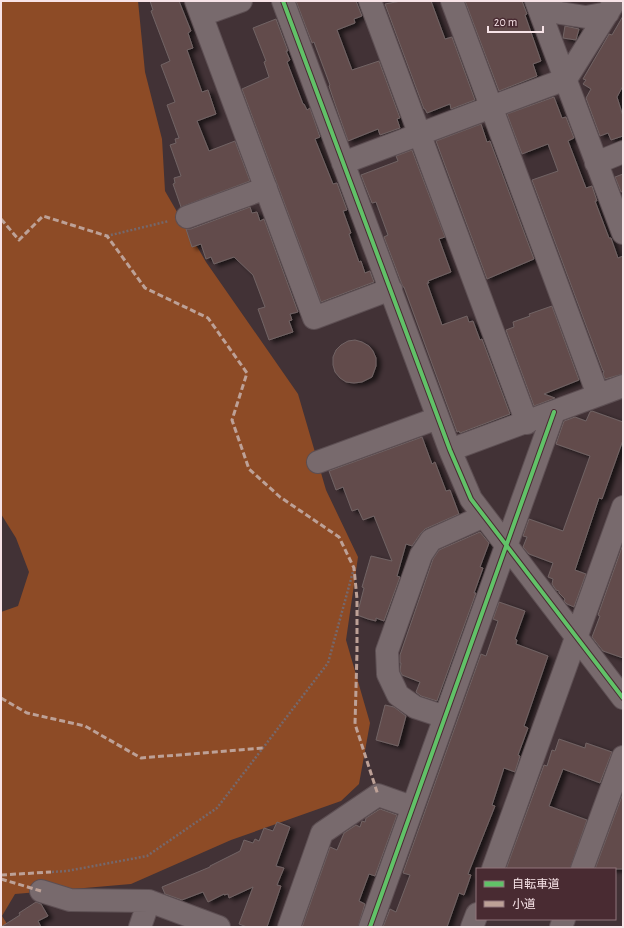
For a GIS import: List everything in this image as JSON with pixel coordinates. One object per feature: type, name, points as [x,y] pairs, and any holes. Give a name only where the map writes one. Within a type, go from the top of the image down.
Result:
[{"type":"street","points":[[241,1],[199,8],[314,318],[391,289]]},
{"type":"street","points":[[283,1],[450,450],[471,499],[506,547],[623,698]]},
{"type":"street","points":[[370,1],[527,423]]},
{"type":"street","points":[[452,1],[598,395]]},
{"type":"street","points":[[537,3],[560,13],[586,17],[612,7]]},
{"type":"street","points":[[537,3],[623,233]]},
{"type":"street","points":[[343,163],[566,79],[612,7]]},
{"type":"street","points":[[596,163],[623,152]]},
{"type":"street","points":[[187,217],[266,188]]},
{"type":"street","points":[[450,450],[527,423],[623,386]]},
{"type":"street","points":[[370,927],[554,412]]},
{"type":"street","points":[[318,462],[438,418]]},
{"type":"street","points":[[493,868],[623,507]]},
{"type":"street","points":[[445,717],[415,707],[398,695],[388,674],[387,651],[421,555],[431,540],[484,516]]},
{"type":"street","points":[[582,868],[623,757]]},
{"type":"street","points":[[289,927],[322,833],[378,795],[412,807]]},
{"type":"street","points":[[41,891],[70,900],[150,901],[219,927]]},
{"type":"street","points":[[140,927],[150,901]]},
{"type":"street","points":[[472,927],[476,917]]},
{"type":"path","points":[[107,236],[187,217]]},
{"type":"path","points":[[51,872],[67,871],[147,856],[217,808],[328,663],[354,568]]},
{"type":"shaded area","points":[[1,1],[138,1],[145,72],[162,139],[165,191],[206,262],[298,394],[326,490],[358,557],[346,640],[370,723],[359,784],[341,801],[231,840],[131,884],[15,894],[2,916],[9,927],[1,927],[1,612],[18,606],[29,572],[16,538],[1,514]]},
{"type":"building","points":[[150,1],[179,1],[191,31],[188,33],[193,48],[187,50],[202,92],[208,90],[216,114],[197,121],[209,151],[235,141],[250,181],[181,207],[173,184],[175,183],[174,178],[181,176],[170,145],[176,143],[175,139],[179,138],[167,105],[175,102],[161,65],[170,61],[151,11],[153,10]]},
{"type":"building","points":[[296,1],[356,1],[362,16],[354,19],[355,23],[337,30],[352,70],[379,61],[400,118],[397,119],[400,128],[380,135],[378,129],[348,141],[329,86],[330,85],[314,42],[312,43]]},
{"type":"building","points":[[401,1],[431,1],[445,39],[452,37],[475,100],[451,109],[450,104],[427,113],[424,109],[385,4]]},
{"type":"building","points":[[465,1],[522,1],[527,14],[525,15],[541,61],[533,64],[537,76],[499,91]]},
{"type":"building","points":[[623,16],[623,86],[617,97],[623,116],[623,136],[611,140],[608,133],[600,136],[586,98],[591,89],[583,84],[586,80],[583,79],[609,34],[612,35]]},
{"type":"building","points":[[276,19],[288,51],[286,51],[290,60],[287,62],[303,104],[307,110],[310,108],[320,137],[315,139],[333,184],[337,183],[347,210],[343,211],[359,262],[361,261],[365,273],[370,271],[374,282],[321,302],[242,89],[269,77],[264,62],[266,61],[253,28]]},
{"type":"building","points":[[565,26],[579,29],[576,40],[563,38]]},
{"type":"building","points":[[554,97],[562,118],[566,117],[574,138],[568,141],[586,188],[592,186],[597,201],[595,201],[609,238],[611,238],[618,258],[623,256],[623,374],[605,379],[603,374],[604,371],[532,180],[558,171],[548,144],[522,154],[507,114]]},
{"type":"building","points":[[481,124],[487,142],[490,141],[534,259],[487,279],[436,141]]},
{"type":"building","points":[[412,150],[445,237],[439,239],[451,272],[428,281],[429,283],[427,283],[442,325],[467,316],[469,322],[473,321],[480,340],[482,339],[510,414],[460,433],[459,431],[457,432],[404,287],[384,237],[388,235],[376,202],[372,203],[361,175],[398,161],[396,156]]},
{"type":"building","points":[[623,174],[623,191],[621,192],[615,177]]},
{"type":"building","points":[[250,207],[252,213],[257,212],[260,221],[264,219],[298,312],[290,314],[292,320],[289,321],[293,332],[269,340],[258,309],[265,307],[253,275],[234,257],[214,264],[211,257],[206,259],[201,244],[192,247],[186,229],[191,229]]},
{"type":"building","points":[[552,306],[579,380],[544,394],[555,398],[534,406],[506,330],[514,327],[513,322],[530,316],[529,314]]},
{"type":"building","points":[[355,340],[369,346],[376,358],[376,366],[372,377],[362,382],[354,383],[346,382],[335,372],[333,357],[336,350],[341,345],[348,341]]},
{"type":"building","points":[[592,411],[623,422],[623,440],[602,499],[599,498],[575,570],[586,574],[574,607],[564,601],[565,599],[552,584],[553,579],[548,577],[553,563],[529,554],[523,547],[527,537],[523,536],[529,519],[563,531],[590,456],[556,444],[564,421],[575,417],[586,421],[590,412]]},
{"type":"building","points":[[422,437],[432,464],[435,462],[446,491],[450,490],[459,514],[425,529],[412,546],[406,544],[397,576],[400,577],[384,621],[376,618],[376,621],[368,619],[357,615],[364,588],[362,587],[371,556],[392,561],[374,516],[363,520],[358,509],[352,511],[343,487],[336,490],[329,471]]},
{"type":"building","points":[[480,532],[489,543],[480,567],[483,568],[474,593],[476,593],[437,701],[421,696],[416,692],[420,682],[402,675],[400,671],[400,655],[433,559],[439,550]]},
{"type":"building","points":[[623,544],[623,658],[603,651],[592,637],[600,616],[598,615]]},
{"type":"building","points":[[499,602],[525,611],[515,639],[517,640],[516,644],[548,656],[524,726],[528,728],[518,755],[520,756],[515,772],[504,768],[492,805],[495,806],[468,874],[471,875],[464,895],[459,893],[447,927],[383,927],[390,909],[396,912],[410,875],[403,873],[481,654],[486,656],[498,621],[493,619]]},
{"type":"building","points":[[385,705],[394,707],[406,716],[398,746],[376,740]]},
{"type":"building","points":[[559,739],[585,748],[586,743],[612,752],[600,783],[563,769],[549,806],[587,820],[570,868],[506,868],[544,765],[547,766],[552,750],[555,751]]},
{"type":"building","points":[[623,793],[623,869],[595,868]]},
{"type":"building","points":[[380,809],[397,815],[375,876],[369,874],[359,901],[365,904],[358,927],[302,927],[330,847],[337,850],[344,833],[356,825],[360,827],[362,821],[365,822],[366,818]]},
{"type":"building","points":[[277,822],[290,827],[276,866],[284,868],[277,885],[281,886],[267,927],[247,927],[239,924],[253,887],[229,898],[228,894],[224,894],[208,902],[203,892],[182,900],[165,894],[162,887],[210,867],[240,851],[244,840],[253,843],[255,839],[259,841],[264,828],[273,831]]},
{"type":"building","points":[[36,902],[41,904],[48,916],[38,921],[41,927],[1,927],[20,915],[19,913]]},
{"type":"marked path","points":[[1,219],[19,240],[43,216],[107,236],[145,288],[208,318],[247,373],[232,420],[249,469],[280,497],[339,537],[354,568],[357,599],[355,724],[378,795]]},
{"type":"marked path","points":[[1,698],[27,713],[85,726],[141,758],[263,748]]},
{"type":"marked path","points":[[1,875],[51,872]]},
{"type":"marked path","points":[[1,879],[41,891]]},
{"type":"cycle path","points":[[283,1],[450,450],[471,499],[623,698]]},
{"type":"cycle path","points":[[370,927],[554,412]]}]
